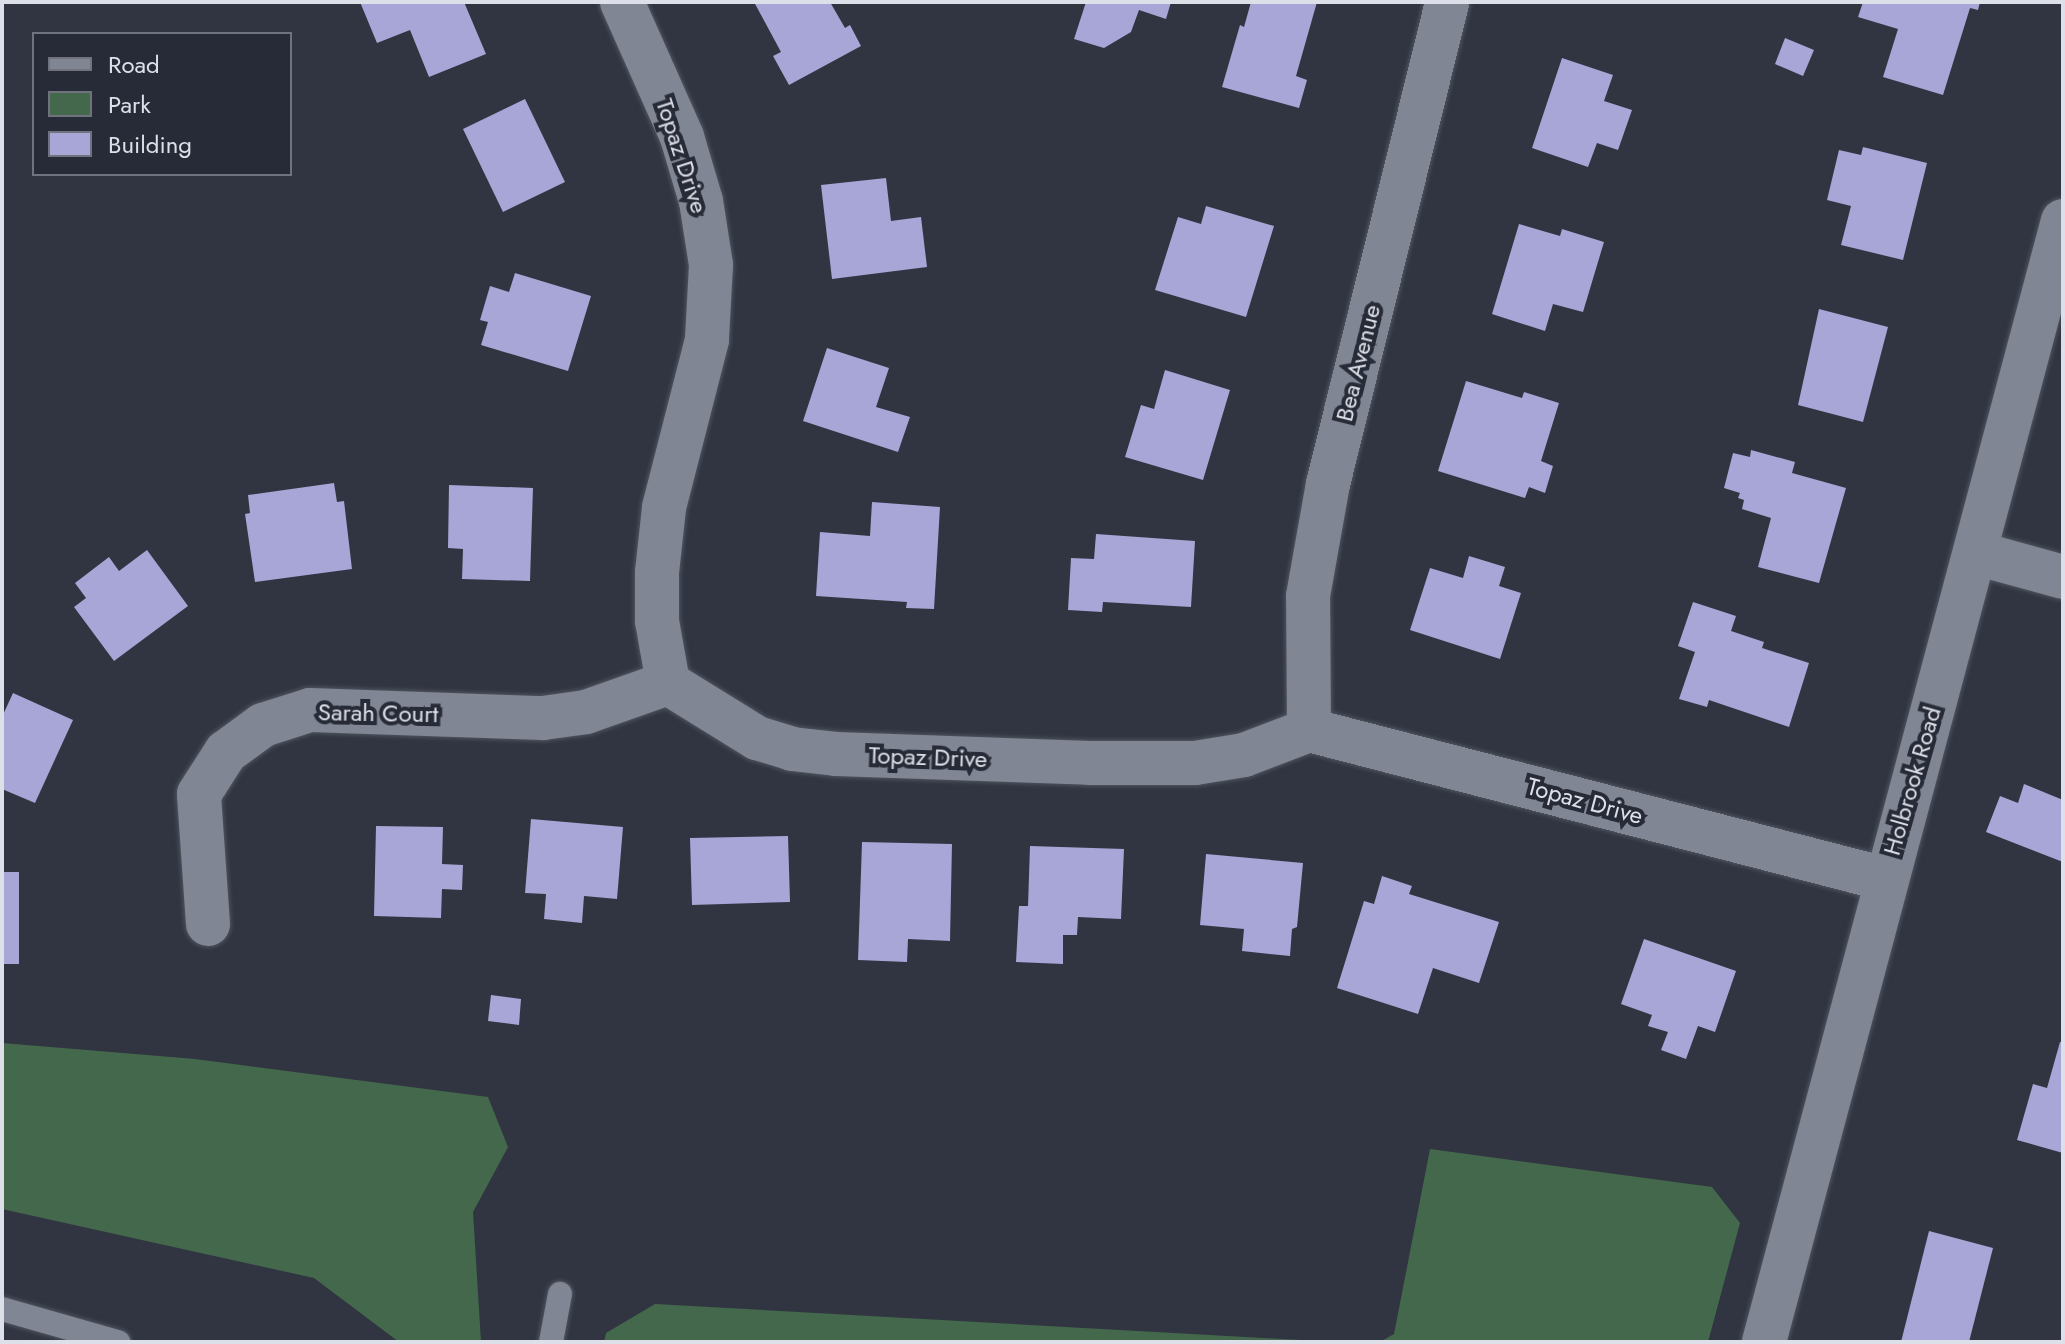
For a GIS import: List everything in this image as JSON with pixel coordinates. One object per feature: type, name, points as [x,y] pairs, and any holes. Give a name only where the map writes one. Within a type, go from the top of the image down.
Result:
[{"type":"street","name":"Topaz Drive","points":[[622,2],[682,137],[701,201],[711,265],[707,340],[664,508],[657,572],[657,621],[668,683],[757,738],[792,749],[836,754],[1090,763],[1195,763],[1244,755],[1309,730],[1885,879]]},
{"type":"street","name":"Bea Avenue","points":[[1309,730],[1308,596],[1328,484],[1447,2]]},
{"type":"street","name":"Holbrook Road","points":[[1764,1342],[1885,879],[1976,553],[2063,221]]},
{"type":"street","points":[[1976,553],[2063,577]]},
{"type":"street","name":"Sarah Court","points":[[208,924],[199,794],[226,752],[263,725],[310,710],[543,718],[586,712],[668,683]]},
{"type":"lane","points":[[551,1342],[560,1294]]},
{"type":"lane","points":[[2,1309],[118,1342]]},
{"type":"green space","points":[[2,1043],[195,1059],[488,1097],[508,1147],[473,1212],[481,1342],[399,1342],[314,1278],[2,1209]]},
{"type":"green space","points":[[1430,1149],[1712,1187],[1740,1223],[1708,1342],[1380,1342],[1394,1334]]},
{"type":"green space","points":[[655,1304],[1335,1342],[604,1342],[606,1333]]},
{"type":"building","points":[[360,2],[464,2],[486,54],[429,77],[410,30],[377,43]]},
{"type":"building","points":[[754,2],[830,2],[845,28],[850,25],[861,46],[789,85],[773,56],[781,52]]},
{"type":"building","points":[[1086,2],[1171,2],[1166,19],[1139,10],[1131,32],[1104,48],[1074,39]]},
{"type":"building","points":[[1251,2],[1317,2],[1296,76],[1307,80],[1299,108],[1222,87],[1240,25],[1244,27]]},
{"type":"building","points":[[1863,2],[1980,2],[1978,10],[1970,8],[1943,95],[1883,77],[1898,29],[1858,17]]},
{"type":"building","points":[[1785,38],[1814,50],[1803,76],[1775,64]]},
{"type":"building","points":[[1562,58],[1613,75],[1604,101],[1632,110],[1618,150],[1597,143],[1588,167],[1532,148]]},
{"type":"building","points":[[525,99],[565,182],[503,212],[463,129]]},
{"type":"building","points":[[1863,147],[1927,163],[1903,260],[1841,245],[1851,206],[1827,200],[1839,150],[1861,155]]},
{"type":"building","points":[[886,178],[891,221],[921,217],[927,267],[832,279],[821,185]]},
{"type":"building","points":[[1206,206],[1274,226],[1246,317],[1155,290],[1178,217],[1201,224]]},
{"type":"building","points":[[1519,224],[1560,236],[1562,229],[1604,242],[1583,312],[1553,304],[1545,331],[1492,314]]},
{"type":"building","points":[[515,273],[591,296],[568,371],[481,345],[488,322],[480,320],[490,286],[509,292]]},
{"type":"building","points":[[1819,309],[1888,327],[1863,422],[1798,405]]},
{"type":"building","points":[[827,348],[889,368],[876,407],[910,417],[898,452],[803,421]]},
{"type":"building","points":[[1165,370],[1230,390],[1203,480],[1125,457],[1141,405],[1154,409]]},
{"type":"building","points":[[1466,381],[1522,398],[1524,392],[1559,403],[1541,461],[1553,466],[1545,493],[1529,487],[1525,498],[1438,471]]},
{"type":"building","points":[[1751,450],[1795,462],[1792,473],[1846,488],[1819,583],[1758,567],[1771,518],[1742,509],[1744,500],[1738,498],[1740,493],[1724,488],[1733,453],[1750,457]]},
{"type":"building","points":[[334,483],[337,502],[344,501],[352,569],[255,582],[245,514],[250,513],[248,495]]},
{"type":"building","points":[[449,485],[533,488],[530,581],[462,579],[463,549],[448,548]]},
{"type":"building","points":[[872,502],[940,507],[934,609],[906,608],[907,602],[816,596],[820,532],[870,536]]},
{"type":"building","points":[[1096,534],[1195,541],[1191,607],[1103,602],[1102,612],[1068,610],[1071,558],[1094,559]]},
{"type":"building","points":[[147,550],[188,606],[114,661],[74,607],[86,598],[75,583],[109,557],[119,571]]},
{"type":"building","points":[[1469,556],[1505,567],[1499,586],[1521,593],[1500,659],[1410,630],[1430,568],[1463,578]]},
{"type":"building","points":[[1693,602],[1736,616],[1731,631],[1764,642],[1762,648],[1809,663],[1789,727],[1709,700],[1707,707],[1679,699],[1695,652],[1678,646]]},
{"type":"building","points":[[13,693],[73,720],[35,803],[2,789],[2,717]]},
{"type":"building","points":[[2024,784],[2063,800],[2063,862],[1986,832],[2000,796],[2018,803]]},
{"type":"building","points":[[531,819],[623,827],[617,899],[584,896],[582,923],[544,919],[546,894],[525,893]]},
{"type":"building","points":[[376,826],[443,827],[442,864],[463,865],[462,890],[442,889],[441,918],[374,916]]},
{"type":"building","points":[[788,836],[790,902],[692,905],[690,838]]},
{"type":"building","points":[[862,842],[952,844],[950,941],[908,939],[907,962],[858,960]]},
{"type":"building","points":[[1030,846],[1124,849],[1121,919],[1078,917],[1077,935],[1063,935],[1063,964],[1016,962],[1019,906],[1028,906]]},
{"type":"building","points":[[1206,854],[1303,863],[1297,927],[1292,929],[1290,956],[1242,951],[1244,929],[1200,925]]},
{"type":"building","points":[[2,872],[19,872],[19,964],[2,964]]},
{"type":"building","points":[[1382,876],[1412,886],[1409,894],[1499,922],[1479,983],[1433,968],[1418,1014],[1337,988],[1364,901],[1374,904]]},
{"type":"building","points":[[1644,939],[1736,971],[1715,1032],[1698,1026],[1686,1059],[1661,1050],[1668,1032],[1648,1026],[1652,1015],[1621,1004]]},
{"type":"building","points":[[491,995],[521,999],[519,1025],[488,1021]]},
{"type":"building","points":[[2060,1042],[2063,1042],[2063,1153],[2017,1140],[2033,1084],[2047,1088]]},
{"type":"building","points":[[1929,1231],[1993,1248],[1969,1342],[1901,1342]]}]
